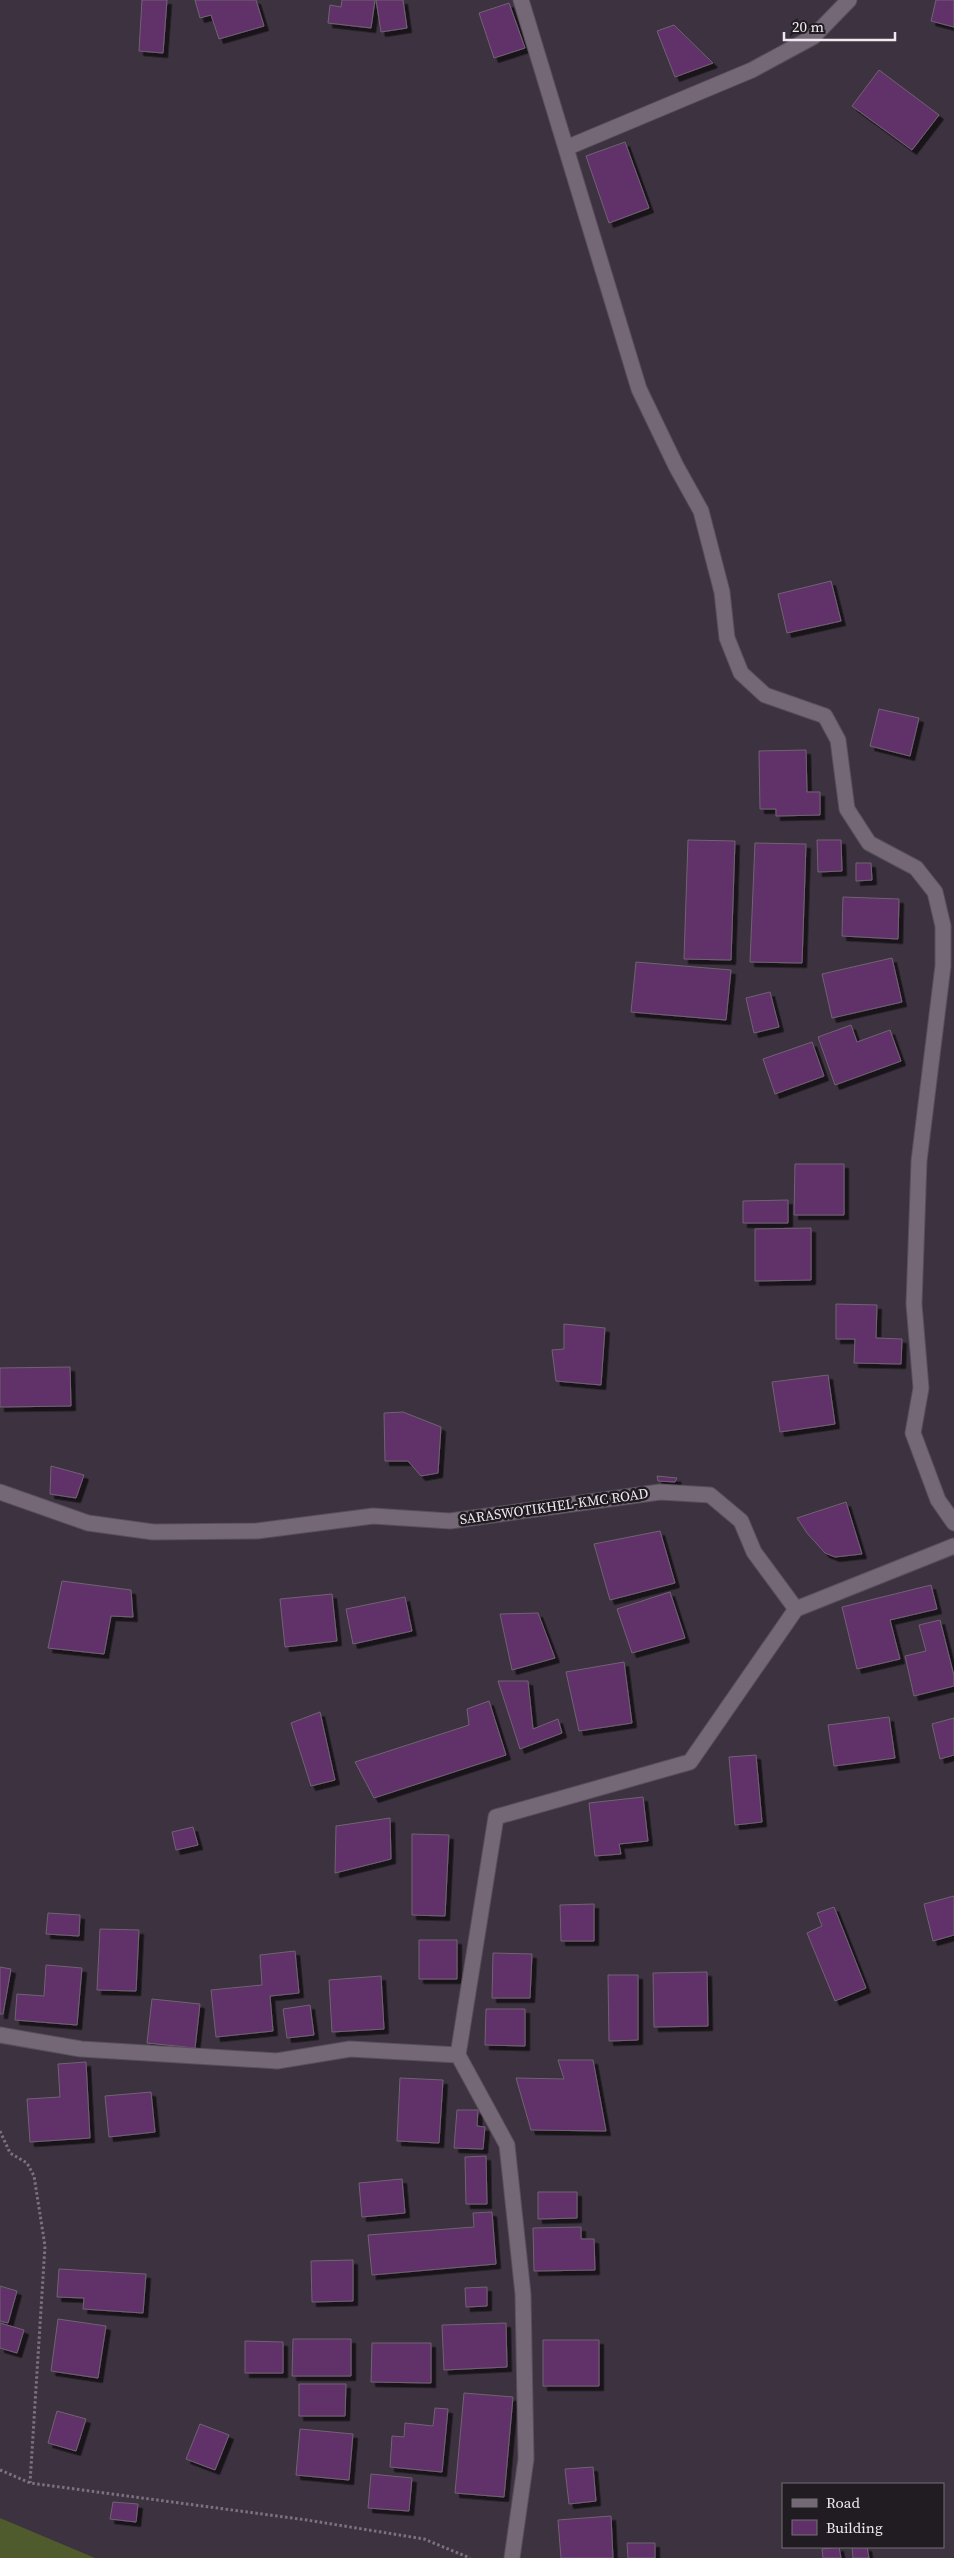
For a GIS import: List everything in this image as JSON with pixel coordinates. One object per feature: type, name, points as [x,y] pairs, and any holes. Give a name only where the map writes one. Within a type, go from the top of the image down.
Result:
[{"type":"street","points":[[521,0],[639,389],[676,466],[701,512],[722,592],[727,638],[741,673],[765,695],[824,716],[838,740],[847,810],[869,843],[916,868],[935,892],[943,926],[943,966],[920,1161],[914,1304],[921,1388],[913,1433],[938,1500],[954,1522]]},
{"type":"street","points":[[566,148],[752,70],[813,37],[849,0]]},
{"type":"street","name":"SARASWOTIKHEL-KMC ROAD","points":[[0,1492],[88,1523],[153,1532],[257,1531],[373,1516],[450,1521],[660,1492],[710,1495],[741,1521],[754,1552],[796,1609]]},
{"type":"street","points":[[512,2558],[526,2459],[521,2274],[507,2145],[458,2055],[496,1817],[690,1762],[796,1609],[954,1546]]},
{"type":"street","points":[[0,2035],[82,2049],[277,2061],[350,2048],[458,2055]]},
{"type":"path","points":[[0,2131],[10,2152],[27,2163],[34,2176],[45,2246],[30,2483]]},
{"type":"path","points":[[0,2470],[30,2483],[307,2520],[424,2539],[470,2558]]},
{"type":"green space","points":[[0,2518],[95,2558],[0,2558]]},
{"type":"building","points":[[142,0],[167,0],[163,53],[139,51]]},
{"type":"building","points":[[195,0],[256,0],[264,26],[219,39],[211,15],[200,18]]},
{"type":"building","points":[[342,0],[375,0],[371,28],[328,23],[330,5],[341,7]]},
{"type":"building","points":[[376,0],[403,0],[407,28],[381,32]]},
{"type":"building","points":[[936,0],[954,0],[954,27],[931,21]]},
{"type":"building","points":[[509,3],[525,48],[494,58],[479,13]]},
{"type":"building","points":[[674,25],[713,63],[675,77],[657,31]]},
{"type":"building","points":[[879,70],[939,115],[912,150],[852,106]]},
{"type":"building","points":[[625,142],[649,208],[609,223],[586,156]]},
{"type":"building","points":[[831,581],[841,621],[787,633],[778,594]]},
{"type":"building","points":[[879,709],[919,718],[910,756],[870,746]]},
{"type":"building","points":[[806,750],[807,792],[820,792],[820,815],[776,816],[776,809],[760,809],[759,751]]},
{"type":"building","points":[[688,840],[735,841],[731,960],[684,959]]},
{"type":"building","points":[[817,840],[841,840],[842,871],[818,872]]},
{"type":"building","points":[[755,843],[806,844],[802,963],[750,962]]},
{"type":"building","points":[[856,863],[871,863],[872,880],[856,881]]},
{"type":"building","points":[[843,897],[899,899],[898,939],[842,936]]},
{"type":"building","points":[[892,958],[902,1002],[832,1018],[822,974]]},
{"type":"building","points":[[636,962],[731,970],[726,1020],[631,1012]]},
{"type":"building","points":[[770,992],[779,1027],[754,1033],[746,998]]},
{"type":"building","points":[[851,1025],[857,1042],[890,1030],[901,1061],[835,1085],[818,1037]]},
{"type":"building","points":[[812,1042],[824,1076],[775,1094],[763,1059]]},
{"type":"building","points":[[795,1164],[844,1164],[844,1215],[794,1215]]},
{"type":"building","points":[[788,1200],[788,1223],[743,1223],[743,1201]]},
{"type":"building","points":[[811,1228],[811,1280],[755,1281],[755,1229]]},
{"type":"building","points":[[836,1304],[877,1305],[876,1338],[902,1339],[901,1364],[854,1363],[855,1339],[836,1339]]},
{"type":"building","points":[[564,1324],[605,1328],[601,1385],[556,1381],[552,1350],[564,1349]]},
{"type":"building","points":[[70,1367],[71,1406],[0,1407],[0,1368]]},
{"type":"building","points":[[828,1375],[835,1424],[780,1432],[772,1382]]},
{"type":"building","points":[[403,1412],[441,1427],[438,1473],[421,1476],[408,1461],[385,1461],[384,1413]]},
{"type":"building","points":[[51,1466],[84,1475],[76,1498],[50,1494]]},
{"type":"building","points":[[657,1476],[677,1478],[675,1482],[658,1481]]},
{"type":"building","points":[[846,1502],[862,1554],[835,1557],[825,1553],[807,1533],[797,1518]]},
{"type":"building","points":[[660,1531],[675,1583],[610,1600],[594,1544]]},
{"type":"building","points":[[62,1581],[131,1590],[133,1617],[111,1616],[104,1654],[48,1648]]},
{"type":"building","points":[[931,1585],[937,1609],[890,1620],[900,1659],[857,1669],[842,1607]]},
{"type":"building","points":[[670,1592],[685,1638],[632,1653],[617,1609]]},
{"type":"building","points":[[332,1594],[337,1641],[285,1647],[280,1599]]},
{"type":"building","points":[[405,1597],[412,1631],[353,1644],[346,1609]]},
{"type":"building","points":[[538,1613],[555,1658],[512,1670],[500,1614]]},
{"type":"building","points":[[940,1620],[954,1676],[954,1686],[914,1696],[905,1656],[926,1651],[919,1625]]},
{"type":"building","points":[[624,1662],[632,1723],[579,1731],[566,1672]]},
{"type":"building","points":[[498,1681],[528,1681],[533,1729],[558,1719],[562,1733],[520,1749]]},
{"type":"building","points":[[489,1701],[506,1755],[374,1798],[355,1762],[469,1725],[467,1709]]},
{"type":"building","points":[[320,1712],[335,1780],[311,1786],[291,1723]]},
{"type":"building","points":[[889,1717],[895,1758],[834,1766],[828,1725]]},
{"type":"building","points":[[954,1718],[954,1755],[940,1759],[932,1724]]},
{"type":"building","points":[[756,1755],[762,1822],[735,1825],[729,1757]]},
{"type":"building","points":[[643,1797],[648,1841],[619,1844],[621,1854],[595,1856],[589,1803]]},
{"type":"building","points":[[390,1818],[391,1859],[335,1873],[336,1826]]},
{"type":"building","points":[[193,1827],[198,1845],[176,1850],[172,1832]]},
{"type":"building","points":[[412,1834],[449,1835],[445,1916],[412,1915]]},
{"type":"building","points":[[954,1896],[954,1935],[933,1941],[924,1904]]},
{"type":"building","points":[[594,1904],[594,1941],[561,1941],[560,1905]]},
{"type":"building","points":[[834,1907],[866,1988],[835,2001],[807,1933],[822,1926],[817,1913]]},
{"type":"building","points":[[48,1913],[80,1915],[79,1936],[46,1934]]},
{"type":"building","points":[[100,1929],[139,1930],[136,1991],[97,1990]]},
{"type":"building","points":[[419,1940],[457,1940],[457,1979],[419,1979]]},
{"type":"building","points":[[295,1951],[299,1993],[270,1996],[273,2031],[216,2037],[211,1990],[262,1985],[260,1955]]},
{"type":"building","points":[[493,1953],[532,1954],[530,1998],[492,1998]]},
{"type":"building","points":[[46,1965],[82,1968],[77,2025],[15,2020],[17,1994],[44,1996]]},
{"type":"building","points":[[0,1967],[11,1969],[3,2014],[0,2014]]},
{"type":"building","points":[[707,1972],[708,2026],[654,2027],[653,1973]]},
{"type":"building","points":[[608,1975],[638,1975],[638,2040],[609,2041]]},
{"type":"building","points":[[381,1976],[384,2029],[332,2032],[329,1980]]},
{"type":"building","points":[[152,1999],[200,2004],[195,2048],[147,2043]]},
{"type":"building","points":[[310,2005],[314,2035],[287,2038],[283,2009]]},
{"type":"building","points":[[486,2009],[525,2009],[525,2046],[485,2045]]},
{"type":"building","points":[[558,2060],[593,2060],[606,2131],[531,2130],[516,2078],[564,2079]]},
{"type":"building","points":[[86,2062],[90,2138],[30,2142],[27,2099],[60,2097],[58,2064]]},
{"type":"building","points":[[400,2078],[443,2080],[439,2143],[397,2141]]},
{"type":"building","points":[[151,2092],[155,2132],[109,2137],[105,2096]]},
{"type":"building","points":[[457,2110],[478,2110],[477,2126],[485,2127],[483,2149],[454,2148]]},
{"type":"building","points":[[486,2156],[487,2204],[466,2204],[465,2157]]},
{"type":"building","points":[[402,2179],[405,2213],[362,2217],[359,2183]]},
{"type":"building","points":[[538,2192],[577,2192],[577,2218],[538,2219]]},
{"type":"building","points":[[492,2212],[496,2264],[372,2275],[368,2235],[474,2227],[473,2213]]},
{"type":"building","points":[[581,2227],[581,2239],[594,2239],[595,2270],[534,2271],[533,2228]]},
{"type":"building","points":[[353,2260],[353,2301],[312,2302],[311,2261]]},
{"type":"building","points":[[59,2269],[146,2274],[143,2313],[83,2309],[84,2298],[57,2297]]},
{"type":"building","points":[[0,2286],[17,2291],[8,2323],[0,2321]]},
{"type":"building","points":[[487,2287],[487,2306],[466,2307],[465,2288]]},
{"type":"building","points":[[58,2319],[106,2326],[98,2378],[51,2371]]},
{"type":"building","points":[[0,2323],[24,2330],[17,2353],[0,2348]]},
{"type":"building","points":[[506,2323],[507,2367],[444,2370],[442,2325]]},
{"type":"building","points":[[293,2339],[351,2339],[351,2376],[292,2376]]},
{"type":"building","points":[[543,2340],[599,2340],[599,2386],[543,2386]]},
{"type":"building","points":[[245,2341],[283,2342],[283,2373],[245,2373]]},
{"type":"building","points":[[372,2343],[431,2343],[431,2383],[371,2382]]},
{"type":"building","points":[[299,2384],[346,2384],[345,2416],[299,2416]]},
{"type":"building","points":[[464,2393],[513,2397],[504,2497],[455,2493]]},
{"type":"building","points":[[435,2408],[448,2409],[442,2472],[390,2467],[392,2436],[404,2437],[405,2423],[433,2426]]},
{"type":"building","points":[[57,2411],[86,2419],[76,2451],[48,2443]]},
{"type":"building","points":[[200,2424],[229,2435],[215,2470],[186,2459]]},
{"type":"building","points":[[300,2429],[353,2434],[349,2480],[296,2475]]},
{"type":"building","points":[[593,2467],[596,2501],[569,2504],[565,2469]]},
{"type":"building","points":[[371,2474],[412,2478],[409,2511],[368,2508]]},
{"type":"building","points":[[113,2502],[138,2504],[136,2522],[110,2519]]},
{"type":"building","points":[[611,2516],[613,2558],[561,2558],[558,2520]]},
{"type":"building","points":[[627,2543],[655,2543],[655,2558],[628,2558]]},
{"type":"building","points":[[839,2548],[841,2558],[823,2558],[822,2549]]},
{"type":"building","points":[[852,2548],[867,2548],[869,2558],[853,2558]]}]
